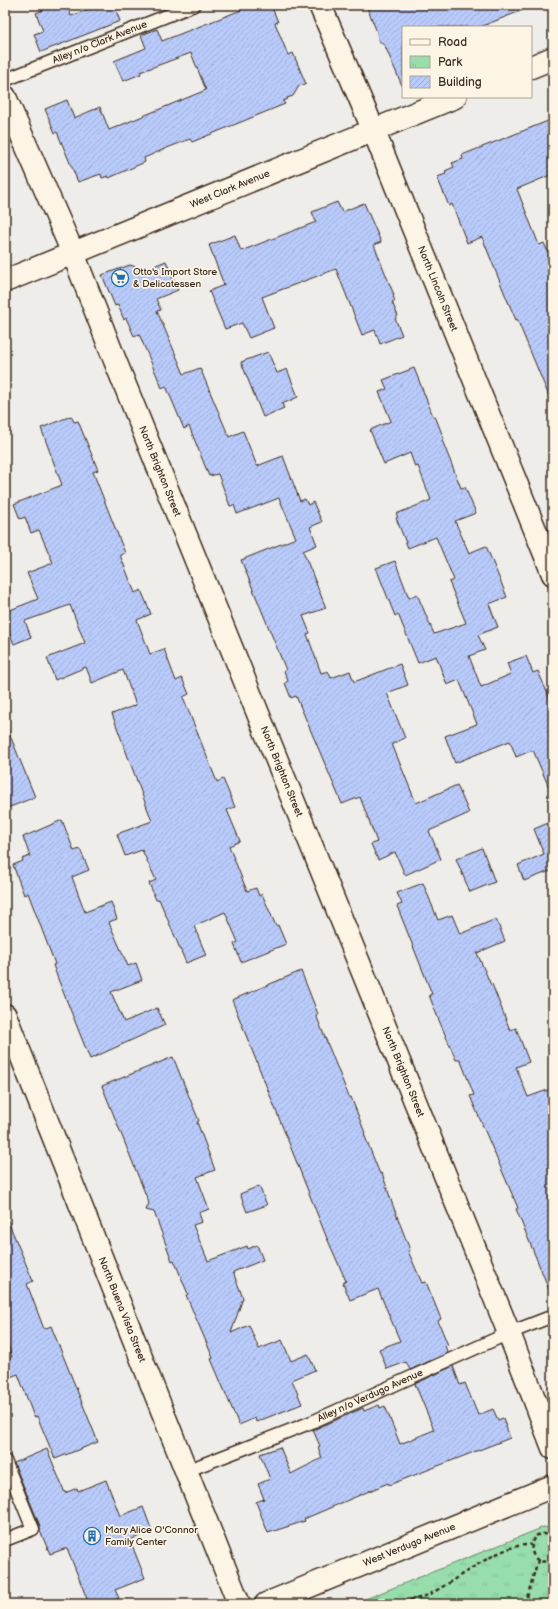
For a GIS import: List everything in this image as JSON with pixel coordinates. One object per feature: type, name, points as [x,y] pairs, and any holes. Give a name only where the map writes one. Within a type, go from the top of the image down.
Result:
[{"type":"street","name":"North Lincoln Street","points":[[320,5],[373,129],[553,574]]},
{"type":"street","points":[[532,67],[553,58]]},
{"type":"street","name":"North Brighton Street","points":[[5,97],[73,253],[116,363],[509,1333],[553,1448]]},
{"type":"street","name":"West Clark Avenue","points":[[5,281],[373,129],[452,98]]},
{"type":"street","name":"North Buena Vista Street","points":[[5,1015],[239,1604]]},
{"type":"street","name":"West Verdugo Avenue","points":[[266,1604],[553,1486]]},
{"type":"lane","name":"Alley n/o Clark Avenue","points":[[5,80],[194,5]]},
{"type":"lane","name":"Alley n/o Verdugo Avenue","points":[[186,1471],[312,1422],[509,1333],[553,1316]]},
{"type":"lane","points":[[5,1461],[33,1529],[5,1540]]},
{"type":"path","points":[[553,1537],[542,1534],[534,1539],[531,1545],[532,1553],[538,1560],[546,1561],[553,1558]]},
{"type":"path","points":[[389,1604],[426,1596],[445,1587],[502,1552],[513,1547],[531,1545]]},
{"type":"path","points":[[522,1604],[526,1602],[538,1560]]},
{"type":"green space","points":[[544,1527],[553,1529],[553,1604],[353,1604]]},
{"type":"building","points":[[56,5],[67,5],[71,16],[99,5],[114,5],[120,21],[41,52],[34,34],[43,31],[36,13]]},
{"type":"building","points":[[254,5],[271,5],[278,22],[275,23],[288,55],[293,53],[306,84],[299,86],[293,96],[283,101],[285,104],[192,142],[190,139],[167,148],[144,158],[145,162],[109,178],[108,176],[102,178],[101,174],[78,182],[57,132],[55,133],[45,109],[67,100],[74,118],[100,107],[109,130],[206,90],[191,53],[140,72],[141,74],[123,81],[114,61],[146,48],[141,35],[157,29],[162,41]]},
{"type":"building","points":[[366,5],[533,5],[483,26],[402,26],[402,86],[385,46],[378,40],[377,32]]},
{"type":"building","points":[[553,119],[553,174],[517,189],[539,245],[544,243],[548,252],[553,250],[553,406],[482,237],[467,243],[452,204],[449,206],[437,177],[446,174],[445,171],[454,167],[452,163],[463,159],[462,155]]},
{"type":"building","points":[[337,202],[342,212],[364,203],[381,242],[374,245],[394,295],[395,301],[392,302],[398,316],[395,318],[402,335],[380,344],[375,330],[362,335],[336,269],[262,297],[274,328],[249,338],[242,323],[225,329],[209,291],[224,285],[209,245],[235,235],[241,251],[316,222],[312,212]]},
{"type":"building","points":[[166,261],[178,290],[156,299],[161,310],[157,311],[184,374],[200,368],[229,437],[243,431],[257,466],[283,456],[300,501],[305,499],[308,505],[313,502],[322,522],[310,527],[317,545],[303,551],[326,608],[303,616],[310,633],[307,634],[321,673],[328,671],[331,678],[350,671],[354,682],[400,664],[408,685],[387,693],[405,738],[392,744],[416,803],[457,785],[469,813],[429,831],[441,859],[405,875],[395,852],[378,860],[371,844],[377,842],[360,797],[342,804],[296,696],[291,698],[285,683],[288,681],[284,671],[286,670],[241,560],[296,538],[279,498],[237,514],[234,505],[230,506],[218,474],[209,476],[189,426],[184,429],[166,386],[162,388],[139,334],[134,336],[126,318],[124,320],[118,305],[115,306],[102,275],[130,265],[136,267],[139,272]]},
{"type":"building","points":[[268,352],[277,373],[287,369],[298,397],[282,404],[284,408],[263,417],[241,362]]},
{"type":"building","points":[[414,368],[433,416],[435,416],[444,439],[442,440],[461,488],[465,487],[476,513],[455,521],[469,553],[486,546],[507,597],[489,604],[498,627],[478,635],[485,650],[469,656],[481,687],[511,674],[507,663],[526,656],[533,673],[538,671],[553,706],[553,797],[533,750],[516,757],[510,741],[455,763],[445,736],[477,724],[459,680],[447,685],[436,656],[418,663],[398,614],[395,616],[376,568],[395,561],[409,598],[417,594],[434,634],[466,623],[449,582],[454,580],[436,537],[408,548],[396,518],[398,517],[396,514],[431,500],[418,466],[415,467],[410,453],[384,464],[370,430],[391,421],[379,392],[387,389],[383,380]]},
{"type":"building","points":[[71,416],[74,422],[78,421],[98,470],[93,472],[125,553],[120,555],[135,593],[141,590],[151,614],[137,620],[150,654],[164,649],[176,681],[182,678],[189,694],[183,697],[217,782],[223,779],[235,807],[227,810],[240,841],[229,846],[247,891],[256,888],[259,896],[262,894],[276,926],[278,925],[286,944],[241,962],[234,944],[238,942],[225,912],[194,926],[206,955],[186,963],[159,899],[156,900],[149,883],[156,880],[142,850],[125,856],[117,834],[152,821],[112,714],[136,705],[123,670],[92,683],[86,667],[55,680],[47,658],[85,643],[70,605],[25,621],[31,637],[14,644],[7,627],[5,627],[5,612],[38,599],[27,573],[53,563],[39,530],[31,533],[25,517],[20,519],[14,504],[62,485],[41,428]]},
{"type":"building","points":[[5,723],[35,797],[5,809]]},
{"type":"building","points":[[62,820],[74,851],[80,849],[89,870],[72,877],[85,912],[111,902],[117,919],[109,922],[110,925],[128,966],[136,963],[142,980],[111,992],[124,1022],[157,1008],[165,1025],[90,1059],[58,979],[53,965],[55,964],[28,893],[24,895],[13,865],[30,856],[23,837]]},
{"type":"building","points":[[553,821],[553,875],[550,871],[524,881],[518,865],[544,854],[534,829]]},
{"type":"building","points":[[482,848],[495,882],[470,892],[456,859]]},
{"type":"building","points":[[423,883],[438,920],[452,915],[460,934],[496,919],[505,941],[477,953],[491,985],[492,984],[510,1030],[516,1028],[529,1062],[516,1067],[528,1097],[553,1088],[553,1299],[516,1209],[518,1208],[470,1096],[474,1095],[460,1059],[456,1060],[438,1018],[429,995],[432,994],[397,906],[402,904],[397,893]]},
{"type":"building","points":[[301,971],[318,1014],[316,1015],[349,1097],[351,1097],[380,1174],[382,1173],[410,1250],[408,1251],[422,1283],[426,1282],[441,1319],[438,1321],[448,1345],[445,1346],[448,1353],[410,1370],[406,1362],[387,1369],[379,1349],[400,1341],[378,1289],[350,1300],[343,1283],[346,1281],[326,1236],[232,1000]]},
{"type":"building","points":[[173,1057],[199,1121],[197,1122],[215,1170],[197,1177],[209,1209],[199,1213],[202,1222],[193,1225],[208,1261],[247,1246],[248,1249],[257,1245],[263,1260],[233,1272],[243,1298],[231,1333],[249,1325],[259,1349],[282,1340],[291,1361],[308,1354],[315,1370],[292,1380],[302,1404],[256,1422],[255,1418],[239,1425],[211,1359],[213,1358],[186,1295],[188,1294],[174,1260],[172,1261],[154,1212],[146,1210],[149,1203],[102,1086]]},
{"type":"building","points":[[259,1186],[267,1205],[247,1212],[240,1194]]},
{"type":"building","points":[[5,1214],[33,1281],[27,1284],[44,1329],[51,1326],[98,1442],[55,1459],[37,1416],[34,1417],[18,1374],[5,1379],[5,1360],[12,1357],[5,1337]]},
{"type":"building","points":[[453,1366],[460,1385],[465,1383],[478,1415],[493,1409],[498,1420],[503,1418],[510,1438],[389,1485],[388,1483],[304,1519],[305,1521],[268,1533],[256,1502],[264,1499],[258,1484],[270,1479],[260,1454],[280,1447],[291,1474],[322,1458],[318,1447],[320,1446],[313,1430],[363,1408],[364,1411],[379,1405],[380,1408],[385,1406],[400,1444],[434,1430],[415,1384]]},
{"type":"building","name":"Mary Alice O'Connor Family Center","points":[[47,1449],[65,1493],[77,1488],[78,1491],[106,1480],[120,1516],[143,1507],[152,1531],[130,1540],[145,1578],[115,1590],[119,1598],[105,1604],[89,1604],[67,1548],[50,1554],[14,1463]]},
{"type":"place","name":"Otto's Import Store & Delicatessen","points":[[120,278]]},
{"type":"place","name":"Mary Alice O'Connor Family Center","points":[[92,1536]]}]
